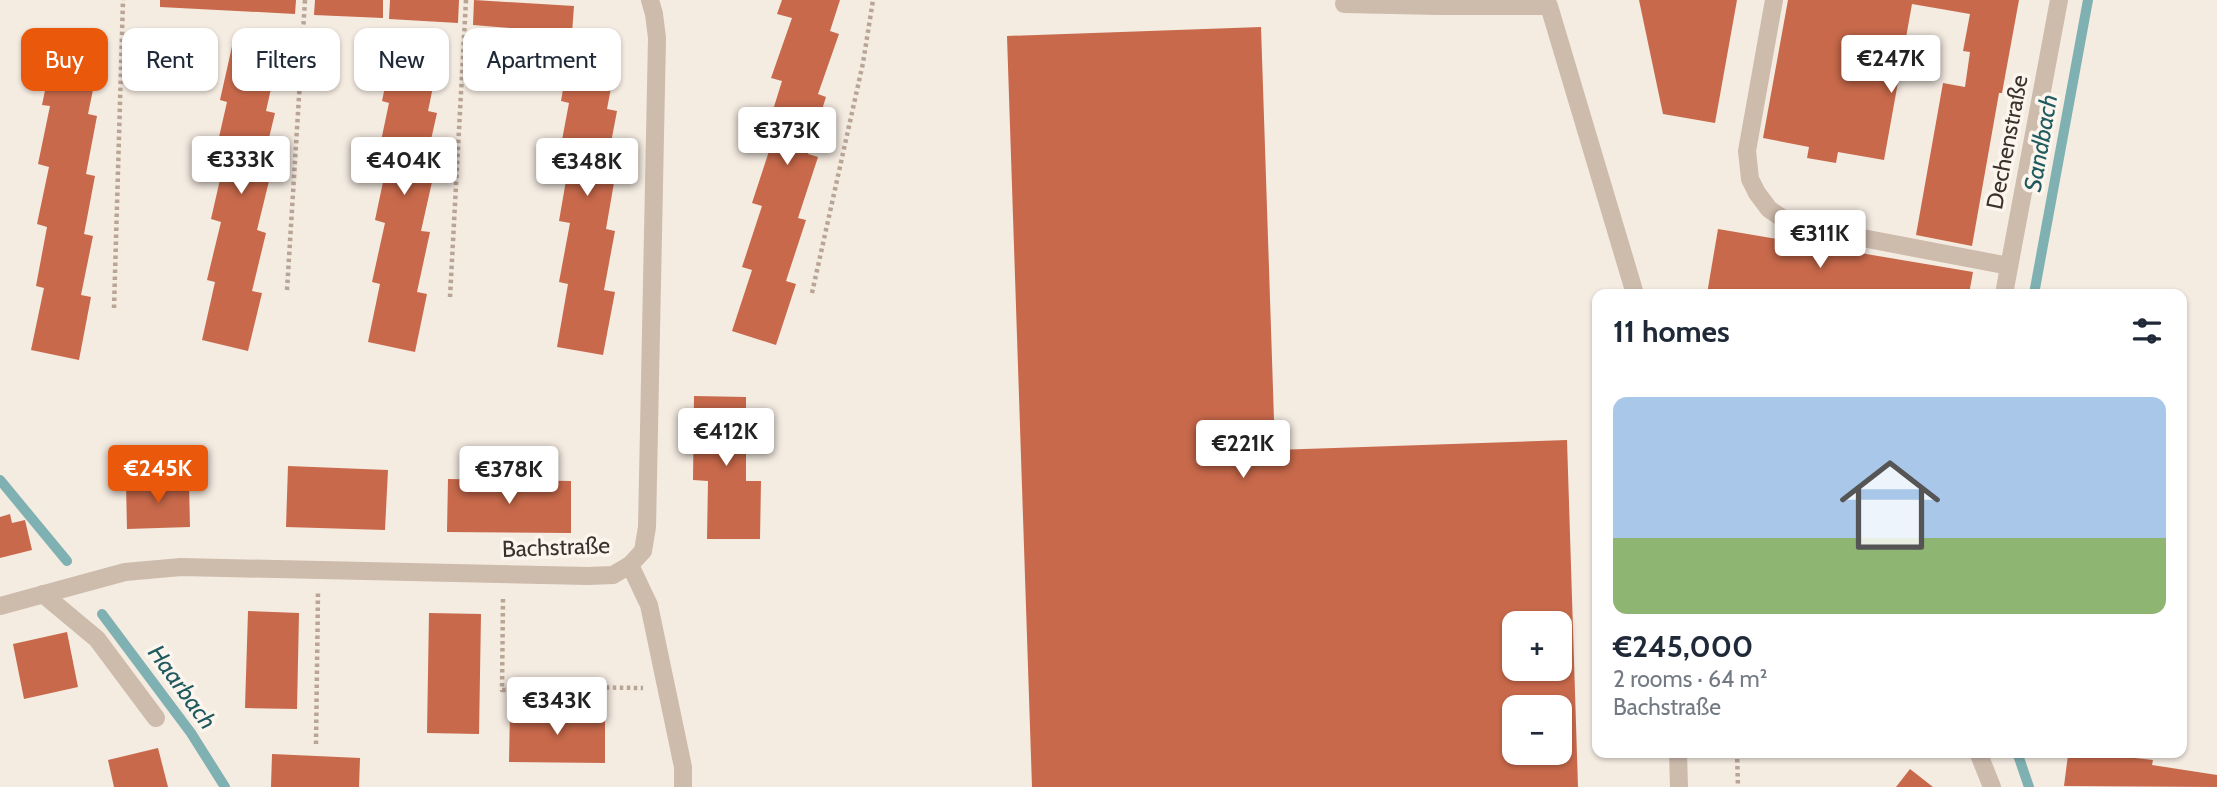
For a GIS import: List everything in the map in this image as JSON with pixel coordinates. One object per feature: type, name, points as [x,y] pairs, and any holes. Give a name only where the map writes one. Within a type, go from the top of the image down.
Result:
[{"type":"street","name":"Bachstraße","points":[[0,606],[125,572],[181,567],[613,575],[630,565],[643,551],[648,527],[657,38],[650,0]]},
{"type":"street","points":[[1774,0],[1747,151],[1750,179],[1769,209],[1785,220],[1805,227],[2009,266]]},
{"type":"street","name":"Dechenstraße","points":[[2005,289],[2059,0]]},
{"type":"street","points":[[1344,4],[1549,6],[1634,289]]},
{"type":"street","points":[[630,565],[649,604],[682,767],[683,787]]},
{"type":"street","points":[[43,594],[97,639],[156,718]]},
{"type":"street","points":[[1678,758],[1679,787]]},
{"type":"street","points":[[1980,758],[1992,787]]},
{"type":"path","points":[[114,308],[123,0]]},
{"type":"path","points":[[287,290],[305,0]]},
{"type":"path","points":[[450,297],[466,0]]},
{"type":"path","points":[[812,293],[863,63],[873,0]]},
{"type":"path","points":[[316,744],[318,570]]},
{"type":"path","points":[[503,574],[502,690],[559,692],[569,687],[666,688]]},
{"type":"path","points":[[1737,758],[1738,787]]},
{"type":"building","points":[[160,0],[296,0],[295,14],[160,7]]},
{"type":"building","points":[[315,0],[383,0],[383,18],[314,15]]},
{"type":"building","points":[[390,0],[459,0],[458,23],[389,19]]},
{"type":"building","points":[[474,0],[574,6],[572,28],[473,25]]},
{"type":"building","points":[[782,0],[840,0],[830,31],[839,34],[818,94],[826,97],[808,154],[818,157],[798,218],[806,220],[786,281],[796,284],[776,345],[732,331],[752,270],[742,267],[762,206],[752,203],[772,142],[764,139],[782,81],[771,78],[792,18],[777,14]]},
{"type":"building","points":[[1639,0],[1737,0],[1715,123],[1663,114]]},
{"type":"building","points":[[1788,0],[2019,0],[2002,93],[1999,93],[1972,246],[1916,235],[1943,83],[1965,87],[1970,52],[1963,51],[1970,14],[1912,4],[1884,160],[1838,152],[1836,163],[1807,158],[1809,147],[1763,138]]},
{"type":"building","points":[[1261,27],[1275,450],[1567,440],[1578,787],[1032,787],[1007,36]]},
{"type":"building","points":[[232,46],[232,91],[270,91],[266,111],[275,113],[261,171],[271,173],[257,230],[266,233],[252,291],[262,293],[248,351],[202,340],[215,282],[207,280],[221,222],[211,219],[224,162],[214,159],[227,102],[220,100]]},
{"type":"building","points":[[45,91],[93,91],[88,114],[97,116],[86,174],[95,176],[84,234],[93,236],[81,295],[91,297],[79,360],[31,350],[44,288],[36,286],[47,227],[37,224],[49,167],[38,164],[50,106],[42,105]]},
{"type":"building","points":[[384,91],[432,91],[428,111],[437,113],[424,171],[434,173],[421,231],[430,232],[417,292],[427,294],[415,352],[368,342],[380,284],[372,282],[385,223],[375,220],[387,163],[377,160],[389,103],[382,101]]},
{"type":"building","points":[[563,91],[610,91],[607,109],[617,111],[606,169],[616,171],[606,229],[615,231],[604,290],[615,292],[603,355],[557,347],[568,284],[559,282],[570,223],[559,221],[569,163],[558,161],[569,103],[561,101]]},
{"type":"building","points":[[1718,229],[1973,272],[1970,289],[1708,289]]},
{"type":"building","points":[[694,396],[746,397],[746,481],[761,481],[760,539],[707,539],[708,481],[693,480]]},
{"type":"building","points":[[288,466],[388,470],[385,530],[286,527]]},
{"type":"building","points":[[448,479],[571,481],[571,533],[447,532]]},
{"type":"building","points":[[189,482],[190,527],[127,529],[126,483]]},
{"type":"building","points":[[10,514],[12,523],[25,520],[32,550],[0,558],[0,517]]},
{"type":"building","points":[[248,611],[299,613],[297,709],[245,708]]},
{"type":"building","points":[[429,613],[481,614],[479,734],[427,733]]},
{"type":"building","points":[[67,632],[78,687],[24,699],[13,644]]},
{"type":"building","points":[[510,710],[605,711],[605,763],[509,762]]},
{"type":"building","points":[[158,748],[168,787],[114,787],[108,760]]},
{"type":"building","points":[[272,754],[360,758],[359,787],[271,787]]},
{"type":"building","points":[[2068,758],[2153,760],[2152,765],[2217,775],[2217,787],[2064,786]]},
{"type":"building","points":[[1910,769],[1933,787],[1896,787]]},
{"type":"waterway","name":"Sandbach","points":[[2035,289],[2088,0]]},
{"type":"waterway","name":"Haarbach","points":[[0,480],[67,561]]},
{"type":"waterway","name":"Haarbach","points":[[102,614],[191,733],[225,787]]},
{"type":"waterway","name":"Sandbach","points":[[2019,758],[2029,787]]}]
